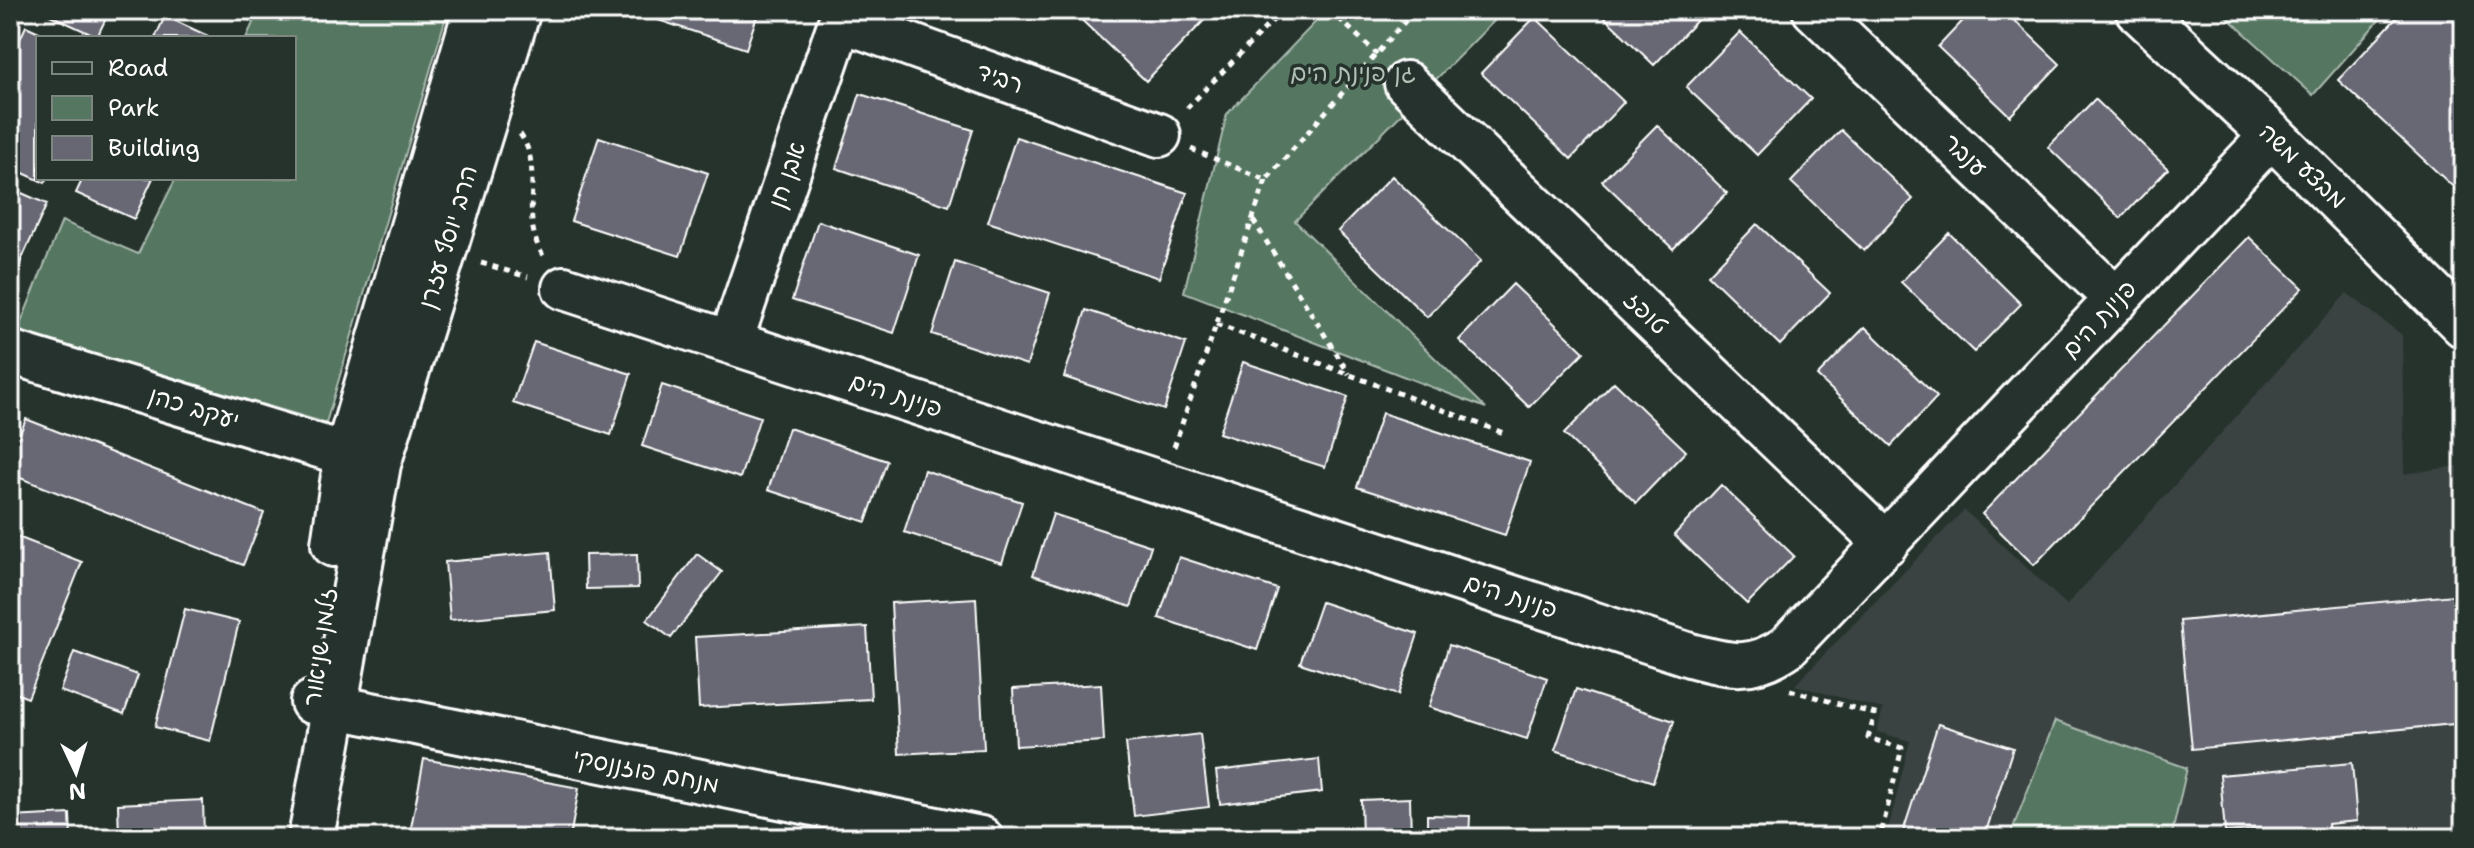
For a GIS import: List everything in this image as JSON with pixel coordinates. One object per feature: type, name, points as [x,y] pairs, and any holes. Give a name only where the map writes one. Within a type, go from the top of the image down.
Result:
[{"type":"street","name":"הרב יוסף עזרן","points":[[362,459],[476,10]]},
{"type":"street","name":"הרב יוסף עזרן","points":[[362,459],[444,251],[518,10]]},
{"type":"street","name":"ענבר","points":[[1814,10],[2117,300]]},
{"type":"street","name":"מבצע משה","points":[[2138,10],[2272,135],[2464,325]]},
{"type":"street","name":"רביד","points":[[843,15],[1159,135]]},
{"type":"street","name":"אבן חן","points":[[731,341],[843,15]]},
{"type":"street","name":"טופז","points":[[1406,83],[1886,544]]},
{"type":"street","name":"פנינת הים","points":[[564,288],[1719,663],[1747,666],[1767,661],[1787,647],[2272,135]]},
{"type":"street","name":"יעקב כהן","points":[[10,352],[362,459]]},
{"type":"street","name":"זלמן שניאור","points":[[311,838],[323,706],[362,459]]},
{"type":"street","name":"זלמן שניאור","points":[[286,838],[323,706]]},
{"type":"street","name":"מנחם פוזננסקי","points":[[323,706],[981,838]]},
{"type":"path","points":[[1266,180],[1159,135],[1283,10]]},
{"type":"path","points":[[1330,10],[1406,83]]},
{"type":"path","points":[[1162,482],[1266,180],[1415,10]]},
{"type":"path","points":[[492,94],[531,149],[531,238],[564,288]]},
{"type":"path","points":[[1252,219],[1349,375]]},
{"type":"path","points":[[444,251],[564,288]]},
{"type":"path","points":[[1216,324],[1506,434]]},
{"type":"path","points":[[1776,687],[1875,714],[1868,738],[1902,748],[1880,838]]},
{"type":"shaded area","points":[[2347,293],[2402,335],[2404,474],[2464,465],[2464,834],[2418,838],[1886,838],[1910,741],[1877,732],[1883,709],[1795,685],[1964,510],[2067,605]]},
{"type":"green space","points":[[233,10],[448,10],[326,423],[17,332],[62,221],[138,254],[175,180],[296,180],[296,36],[247,36],[253,23]]},
{"type":"green space","name":"גן פנינת הים","points":[[1327,10],[1505,10],[1295,221],[1486,408],[1184,292],[1227,114]]},
{"type":"green space","points":[[2219,10],[2388,10],[2313,95]]},
{"type":"green space","points":[[2055,721],[2187,768],[2171,838],[2009,838]]},
{"type":"building","points":[[39,10],[110,10],[95,36]]},
{"type":"building","points":[[628,10],[759,10],[746,49]]},
{"type":"building","points":[[1071,10],[1214,10],[1146,81]]},
{"type":"building","points":[[1597,10],[1707,10],[1654,65]]},
{"type":"building","points":[[1973,10],[2004,10],[2060,64],[2010,116],[1938,47]]},
{"type":"building","points":[[2404,10],[2464,10],[2464,197],[2338,80]]},
{"type":"building","points":[[165,16],[208,36],[156,36]]},
{"type":"building","points":[[1535,17],[1624,102],[1571,159],[1481,73]]},
{"type":"building","points":[[26,26],[48,36],[36,36],[36,179],[10,167],[10,61]]},
{"type":"building","points":[[1740,32],[1811,99],[1757,155],[1686,87]]},
{"type":"building","points":[[860,94],[973,130],[949,206],[836,168]]},
{"type":"building","points":[[2095,99],[2168,169],[2121,218],[2048,147]]},
{"type":"building","points":[[1657,125],[1727,193],[1673,249],[1602,181]]},
{"type":"building","points":[[1841,130],[1913,199],[1864,251],[1791,182]]},
{"type":"building","points":[[599,137],[708,173],[680,256],[571,221]]},
{"type":"building","points":[[1016,137],[1187,193],[1159,278],[988,222]]},
{"type":"building","points":[[1392,176],[1481,261],[1427,317],[1338,231]]},
{"type":"building","points":[[82,180],[152,180],[134,219],[76,193]]},
{"type":"building","points":[[10,188],[47,204],[10,285]]},
{"type":"building","points":[[818,221],[919,255],[894,333],[792,300]]},
{"type":"building","points":[[1757,224],[1830,293],[1780,345],[1708,275]]},
{"type":"building","points":[[1949,233],[2021,304],[1974,352],[1901,282]]},
{"type":"building","points":[[2249,237],[2303,288],[2034,565],[1982,514]]},
{"type":"building","points":[[955,262],[1050,293],[1027,365],[932,334]]},
{"type":"building","points":[[1513,284],[1584,352],[1529,407],[1459,340]]},
{"type":"building","points":[[1086,310],[1186,343],[1164,410],[1064,377]]},
{"type":"building","points":[[1865,327],[1937,397],[1891,446],[1817,376]]},
{"type":"building","points":[[534,342],[631,374],[611,435],[513,403]]},
{"type":"building","points":[[1243,362],[1348,397],[1325,467],[1219,433]]},
{"type":"building","points":[[1614,382],[1686,451],[1636,503],[1564,434]]},
{"type":"building","points":[[662,385],[760,417],[740,478],[642,446]]},
{"type":"building","points":[[1382,413],[1530,462],[1505,535],[1357,487]]},
{"type":"building","points":[[26,419],[264,513],[243,565],[10,474],[10,459]]},
{"type":"building","points":[[789,428],[887,461],[866,522],[768,490]]},
{"type":"building","points":[[924,470],[1022,502],[1002,563],[904,532]]},
{"type":"building","points":[[1721,485],[1794,556],[1747,604],[1674,535]]},
{"type":"building","points":[[1053,514],[1151,546],[1131,607],[1033,575]]},
{"type":"building","points":[[10,534],[82,562],[28,698],[10,691]]},
{"type":"building","points":[[550,552],[555,610],[450,620],[445,562]]},
{"type":"building","points":[[637,554],[638,588],[586,589],[585,555]]},
{"type":"building","points":[[697,554],[722,572],[671,638],[647,620]]},
{"type":"building","points":[[1179,557],[1277,589],[1257,650],[1159,618]]},
{"type":"building","points":[[2464,594],[2464,723],[2192,749],[2180,621]]},
{"type":"building","points":[[976,598],[984,749],[899,754],[891,603]]},
{"type":"building","points":[[1321,602],[1418,634],[1398,695],[1300,663]]},
{"type":"building","points":[[185,609],[239,622],[210,741],[155,727]]},
{"type":"building","points":[[867,627],[871,699],[699,708],[695,637]]},
{"type":"building","points":[[1449,645],[1547,678],[1527,739],[1429,707]]},
{"type":"building","points":[[74,652],[138,675],[124,714],[60,691]]},
{"type":"building","points":[[1101,684],[1104,741],[1016,746],[1013,689]]},
{"type":"building","points":[[1576,689],[1674,721],[1653,782],[1555,750]]},
{"type":"building","points":[[1938,724],[2013,748],[1984,838],[1901,838]]},
{"type":"building","points":[[1200,734],[1209,807],[1134,816],[1126,743]]},
{"type":"building","points":[[424,759],[579,788],[570,838],[409,838]]},
{"type":"building","points":[[1319,759],[1322,792],[1220,804],[1216,771]]},
{"type":"building","points":[[2352,763],[2357,821],[2328,824],[2329,838],[2255,838],[2254,830],[2225,832],[2220,775]]},
{"type":"building","points":[[1410,798],[1411,838],[1362,838],[1361,800]]},
{"type":"building","points":[[203,800],[204,838],[119,838],[118,804]]},
{"type":"building","points":[[70,814],[71,838],[10,838],[10,817]]},
{"type":"building","points":[[1427,815],[1470,816],[1469,838],[1427,838]]}]
